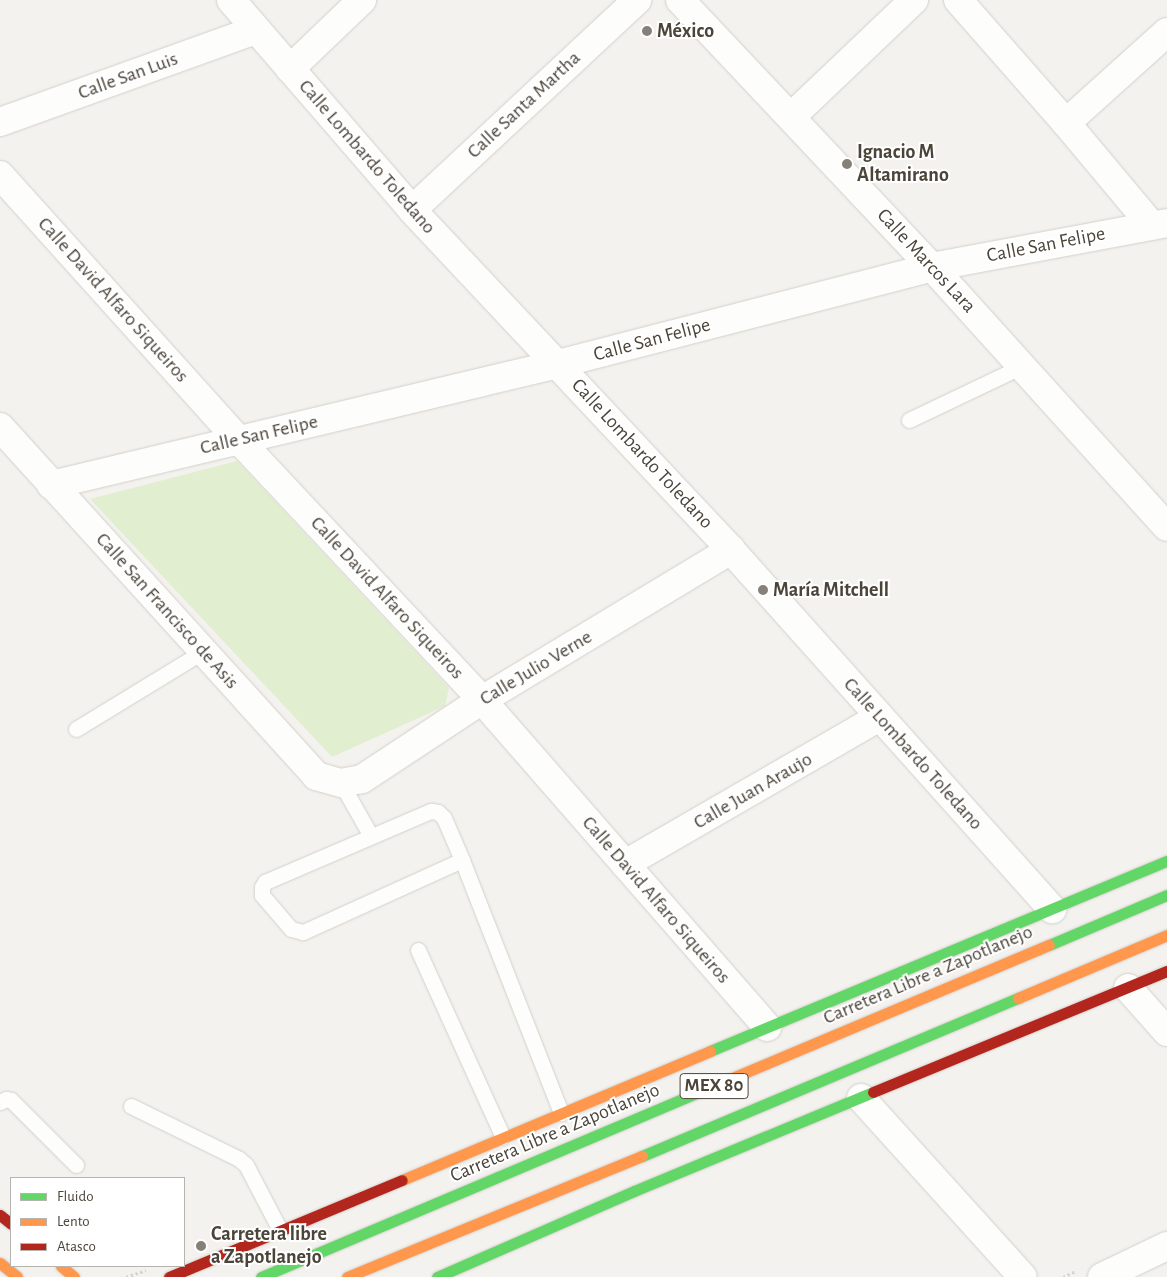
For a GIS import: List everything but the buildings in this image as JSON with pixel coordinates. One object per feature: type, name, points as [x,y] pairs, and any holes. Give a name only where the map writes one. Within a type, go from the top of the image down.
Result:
[{"type":"street","name":"Calle Lombardo Toledano","points":[[231,0],[412,210],[731,550],[1052,909]]},
{"type":"street","points":[[290,69],[362,0]]},
{"type":"street","name":"Calle Santa Martha","points":[[412,210],[637,0]]},
{"type":"street","name":"Calle Marcos Lara","points":[[680,0],[932,267],[1167,527]]},
{"type":"street","points":[[791,117],[914,0]]},
{"type":"street","points":[[958,0],[1066,123],[1159,224]]},
{"type":"street","name":"Calle San Luis","points":[[0,122],[256,30]]},
{"type":"street","points":[[1066,123],[1167,32]]},
{"type":"street","name":"Calle David Alfaro Siqueiros","points":[[0,174],[238,440],[482,700],[767,1027]]},
{"type":"street","name":"Calle San Felipe","points":[[51,485],[558,364],[932,267],[1159,224]]},
{"type":"street","name":"Calle San Francisco de Asis","points":[[0,428],[316,776],[341,783]]},
{"type":"street","name":"Calle Julio Verne","points":[[341,783],[362,779],[482,700],[731,550]]},
{"type":"street","name":"Calle Juan Araujo","points":[[625,864],[880,717]]},
{"type":"street","points":[[169,1277],[1167,862]]},
{"type":"street","name":"Carretera Libre a Zapotlanejo","points":[[262,1277],[1167,895]]},
{"type":"street","name":"MEX 80","points":[[347,1277],[715,1126],[1167,935]]},
{"type":"street","points":[[437,1277],[634,1191],[1167,971]]},
{"type":"street","points":[[1128,988],[1167,1032]]},
{"type":"street","points":[[861,1098],[1024,1277]]},
{"type":"street","points":[[0,1214],[10,1223]]},
{"type":"street","points":[[1102,1277],[1167,1246]]},
{"type":"street","points":[[190,1277],[203,1262]]},
{"type":"street","points":[[0,1263],[17,1277]]},
{"type":"street","points":[[62,1267],[74,1277]]},
{"type":"lane","points":[[909,420],[1022,366]]},
{"type":"lane","points":[[76,728],[204,651]]},
{"type":"lane","points":[[341,783],[371,836]]},
{"type":"lane","points":[[462,860],[303,932],[291,929],[262,895],[262,887],[265,882],[431,811],[438,812],[444,818],[462,860],[561,1113]]},
{"type":"lane","points":[[418,950],[503,1137]]},
{"type":"lane","points":[[0,1102],[6,1099],[11,1100],[76,1165]]},
{"type":"lane","points":[[131,1106],[239,1159],[246,1165],[280,1230]]},
{"type":"path","points":[[126,1277],[148,1269]]},
{"type":"green space","points":[[237,461],[449,688],[445,706],[332,757],[90,499]]},
{"type":"traffic: fast","points":[[710,1051],[1167,861]]},
{"type":"traffic: fast","points":[[1049,945],[1167,895]]},
{"type":"traffic: fast","points":[[642,1156],[1018,998]]},
{"type":"traffic: fast","points":[[261,1277],[706,1089]]},
{"type":"traffic: fast","points":[[437,1277],[634,1191],[873,1092]]},
{"type":"traffic: slow","points":[[1018,998],[1167,935]]},
{"type":"traffic: slow","points":[[706,1089],[1049,945]]},
{"type":"traffic: slow","points":[[402,1180],[710,1051]]},
{"type":"traffic: slow","points":[[347,1277],[642,1156]]},
{"type":"traffic: slow","points":[[0,1263],[17,1277]]},
{"type":"traffic: slow","points":[[62,1267],[74,1277]]},
{"type":"traffic: jam","points":[[873,1092],[1167,971]]},
{"type":"traffic: jam","points":[[169,1277],[402,1180]]},
{"type":"traffic: jam","points":[[0,1215],[10,1223]]},
{"type":"place","name":"México","points":[[647,31]]},
{"type":"place","name":"Ignacio M Altamirano","points":[[847,164]]},
{"type":"place","name":"María Mitchell","points":[[763,590]]},
{"type":"place","name":"Carretera libre a Zapotlanejo","points":[[201,1246]]}]
